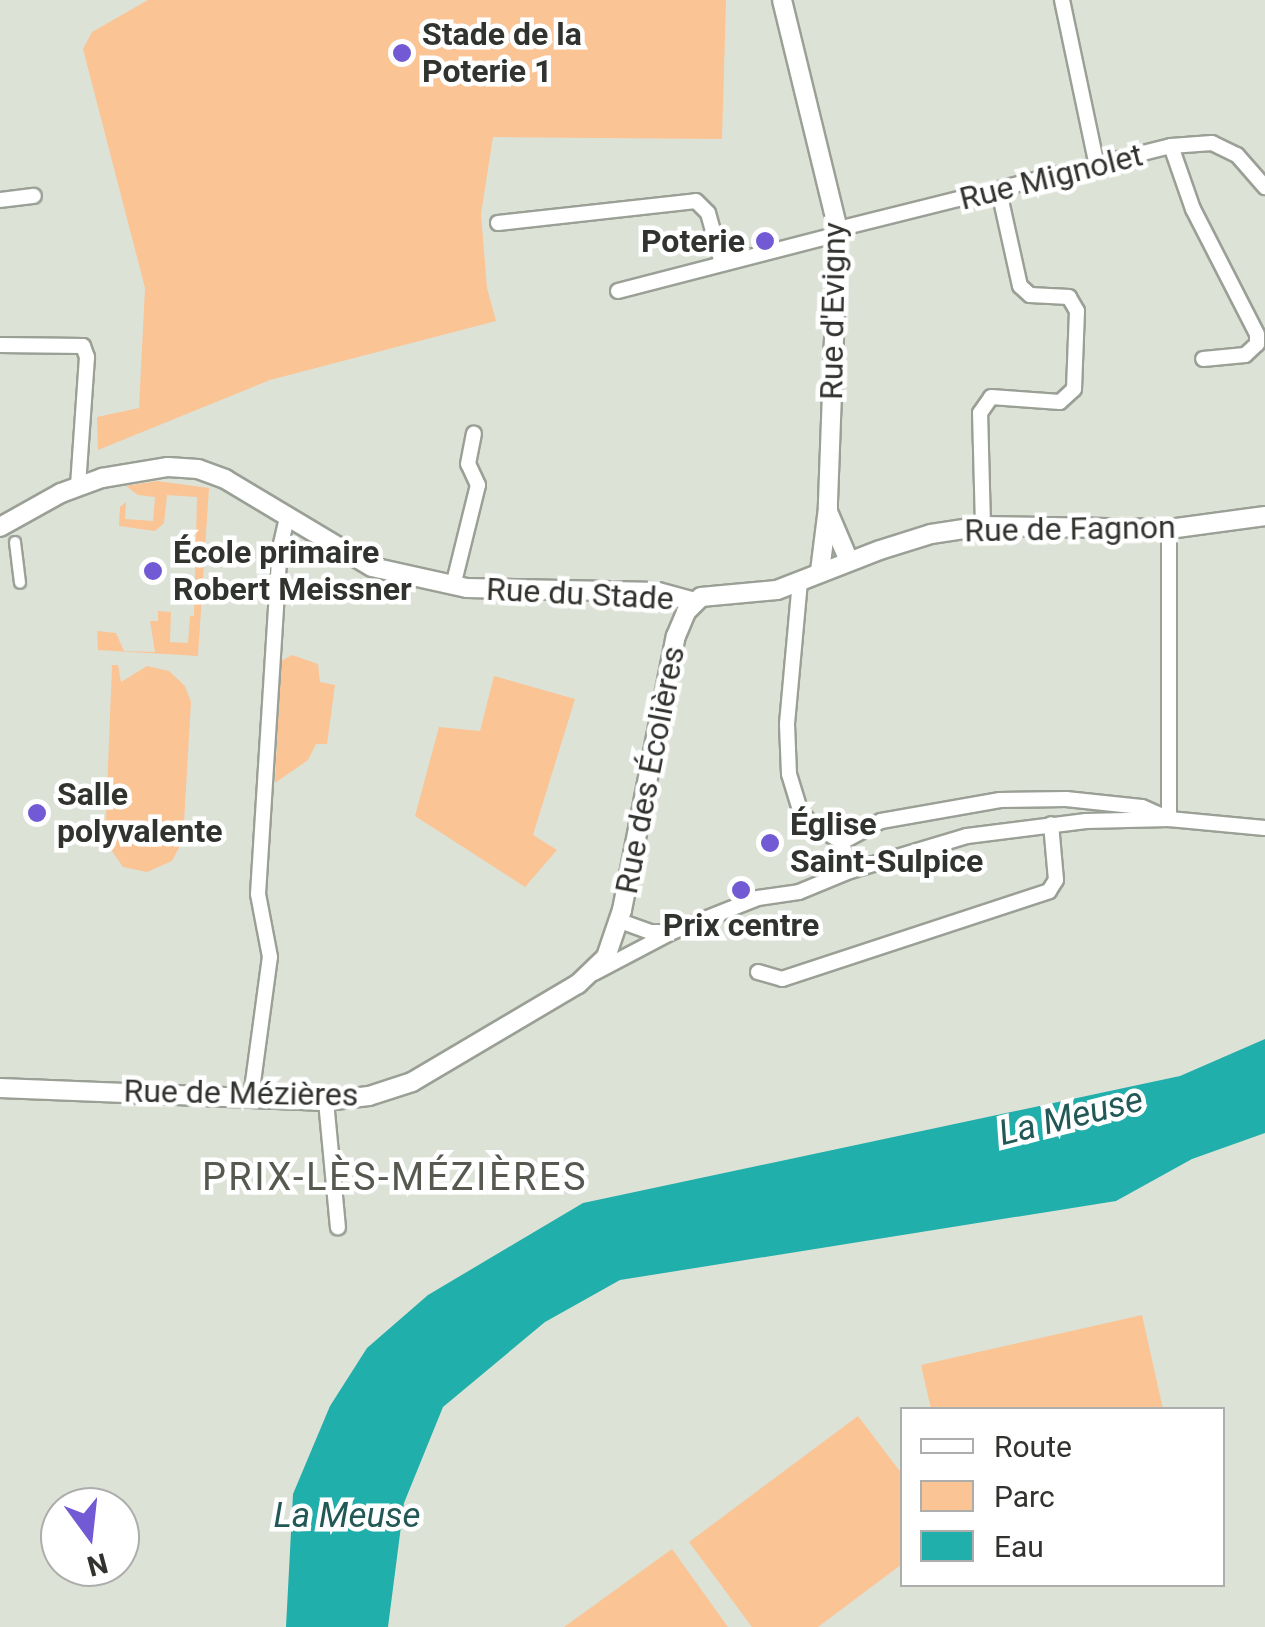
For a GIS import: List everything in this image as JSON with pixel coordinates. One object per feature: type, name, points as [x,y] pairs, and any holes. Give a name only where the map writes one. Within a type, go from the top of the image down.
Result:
[{"type":"street","name":"Rue d'Evigny","points":[[782,0],[838,231],[828,508],[820,572]]},
{"type":"street","points":[[1062,0],[1096,166]]},
{"type":"street","points":[[1171,146],[1212,143],[1237,156],[1265,187]]},
{"type":"street","name":"Rue Mignolet","points":[[618,291],[1171,146],[1192,209],[1258,334],[1256,344],[1245,355],[1203,359]]},
{"type":"street","points":[[983,526],[980,413],[991,396],[1060,402],[1074,389],[1077,311],[1068,297],[1030,295],[1020,286],[998,191]]},
{"type":"street","points":[[0,200],[34,196]]},
{"type":"street","points":[[498,222],[696,201],[705,206],[722,264]]},
{"type":"street","points":[[0,345],[83,346],[87,358],[78,486]]},
{"type":"street","name":"Rue du Stade","points":[[453,586],[478,485],[468,464],[474,434]]},
{"type":"street","name":"Rue du Stade","points":[[0,527],[78,486],[142,470],[198,469],[225,479],[372,566],[453,586],[513,592],[658,592],[695,602],[713,593],[768,592],[820,572]]},
{"type":"street","name":"Rue d'Evigny","points":[[828,508],[848,561]]},
{"type":"street","name":"Rue de Fagnon","points":[[820,572],[931,534],[983,526],[1169,528],[1265,516]]},
{"type":"street","points":[[251,1098],[270,957],[258,894],[280,548],[288,517]]},
{"type":"street","points":[[1169,528],[1169,819]]},
{"type":"street","points":[[15,542],[20,583]]},
{"type":"street","points":[[800,580],[787,736],[789,774],[800,810],[810,824],[842,842],[850,870]]},
{"type":"street","name":"Rue des Écolières","points":[[616,933],[676,636],[695,602]]},
{"type":"street","points":[[842,842],[881,821],[1000,800],[1066,799],[1142,807],[1169,819]]},
{"type":"street","points":[[591,975],[672,932],[758,898],[799,892],[850,870],[948,840],[1051,824],[1169,819],[1265,828]]},
{"type":"street","points":[[758,972],[782,978],[1049,891],[1056,880],[1051,824]]},
{"type":"street","points":[[616,933],[672,932]]},
{"type":"street","points":[[616,933],[648,944]]},
{"type":"street","name":"Rue de Mézières","points":[[0,1088],[326,1101],[368,1096],[412,1082],[591,975],[616,933]]},
{"type":"street","points":[[326,1101],[338,1227]]},
{"type":"green space","points":[[148,0],[726,0],[722,139],[493,137],[481,214],[487,288],[496,321],[270,380],[98,450],[97,417],[139,408],[145,288],[83,49],[92,32]]},
{"type":"green space","points":[[157,481],[209,488],[198,656],[98,650],[97,631],[116,633],[124,651],[155,652],[150,621],[158,621],[158,611],[171,612],[170,642],[188,643],[190,616],[194,616],[197,497],[167,495],[164,523],[155,531],[119,526],[120,507],[126,502],[125,519],[153,521],[155,497],[138,495],[126,486]]},
{"type":"green space","points":[[292,655],[318,664],[320,682],[335,685],[327,744],[316,744],[308,760],[275,783],[281,661]]},
{"type":"green space","points":[[112,665],[118,665],[121,682],[147,666],[169,671],[185,686],[191,702],[183,840],[172,861],[147,872],[123,867],[105,841]]},
{"type":"green space","points":[[494,676],[575,699],[533,835],[557,850],[525,887],[415,816],[439,727],[480,731]]},
{"type":"green space","points":[[1142,1315],[1163,1407],[931,1407],[921,1365]]},
{"type":"green space","points":[[858,1416],[900,1471],[900,1566],[818,1627],[752,1627],[689,1542]]},
{"type":"green space","points":[[672,1549],[728,1627],[564,1627]]},
{"type":"water","name":"La Meuse","points":[[1265,1039],[1265,1133],[1192,1159],[1116,1201],[620,1280],[545,1322],[443,1407],[404,1503],[388,1627],[286,1627],[293,1494],[330,1406],[367,1348],[428,1295],[583,1203],[1180,1076]]},
{"type":"place","name":"Stade de la Poterie 1","points":[[402,53]]},
{"type":"place","name":"Poterie","points":[[765,241]]},
{"type":"place","name":"École primaire Robert Meissner","points":[[153,571]]},
{"type":"place","name":"Salle polyvalente","points":[[37,813]]},
{"type":"place","name":"Église Saint-Sulpice","points":[[770,843]]},
{"type":"place","name":"Prix centre","points":[[741,890]]},
{"type":"district","name":"PRIX-LÈS-MÉZIÈRES","points":[[395,1178]]}]
